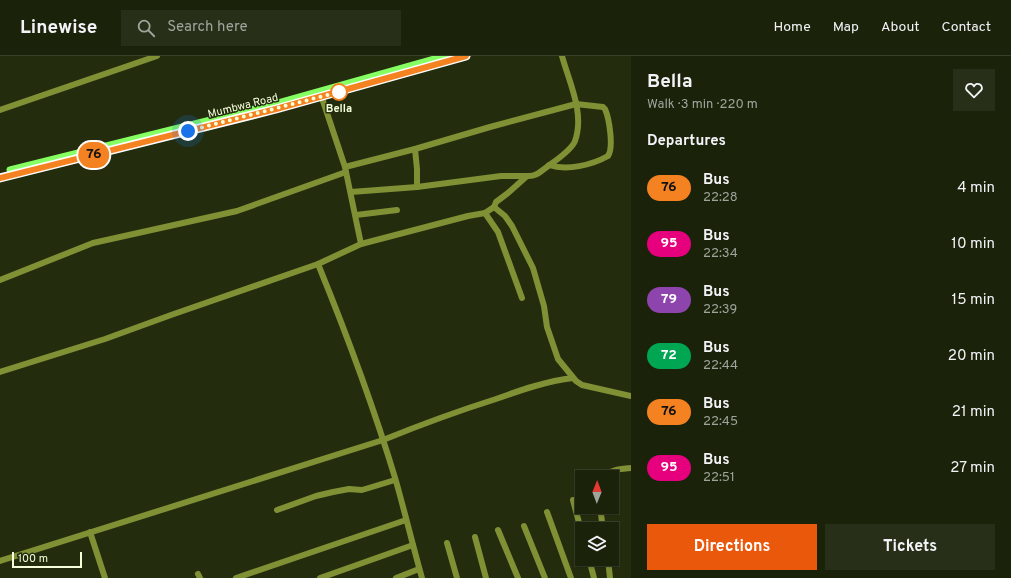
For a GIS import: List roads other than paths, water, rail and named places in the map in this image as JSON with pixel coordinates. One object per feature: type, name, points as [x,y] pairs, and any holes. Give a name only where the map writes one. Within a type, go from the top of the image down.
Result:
[{"type":"main road","name":"Mumbwa Road","points":[[0,178],[109,151],[320,94],[449,57],[466,56]]},
{"type":"main road","name":"Mumbwa Road","points":[[0,173],[320,94]]},
{"type":"street","points":[[0,110],[157,56]]},
{"type":"street","points":[[351,192],[417,187],[501,176],[534,176],[560,158],[574,142],[577,130],[576,104],[562,56]]},
{"type":"street","points":[[320,94],[346,170],[361,244]]},
{"type":"street","points":[[0,280],[93,243],[236,210],[346,170],[490,127],[576,104],[605,108],[610,126],[610,153],[608,156],[584,165],[555,167],[549,165]]},
{"type":"street","points":[[415,149],[417,187]]},
{"type":"street","points":[[0,372],[105,339],[178,312],[318,264],[361,244],[462,217],[485,213],[494,207],[496,202],[527,176]]},
{"type":"street","points":[[494,207],[505,216],[512,226],[526,253],[540,289],[547,326],[558,359],[573,378],[582,385],[631,396]]},
{"type":"street","points":[[356,215],[397,210]]},
{"type":"street","points":[[485,213],[498,232],[522,298]]},
{"type":"street","points":[[318,264],[342,322],[383,440],[422,578]]},
{"type":"street","points":[[0,561],[383,440],[437,418],[510,394],[558,380],[573,378]]},
{"type":"street","points":[[615,470],[631,468]]},
{"type":"street","points":[[277,510],[322,495],[349,489],[362,490],[395,480]]},
{"type":"street","points":[[573,500],[579,522]]},
{"type":"street","points":[[547,512],[571,578]]},
{"type":"street","points":[[236,578],[406,520]]},
{"type":"street","points":[[524,526],[545,578]]},
{"type":"street","points":[[498,530],[518,578]]},
{"type":"street","points":[[90,532],[105,578]]},
{"type":"street","points":[[475,537],[486,578]]},
{"type":"street","points":[[447,543],[456,578]]},
{"type":"street","points":[[320,578],[413,545]]},
{"type":"street","points":[[591,566],[594,578]]},
{"type":"street","points":[[609,566],[610,578]]},
{"type":"street","points":[[396,578],[419,568]]},
{"type":"place","name":"Bella","points":[[339,92]]}]
